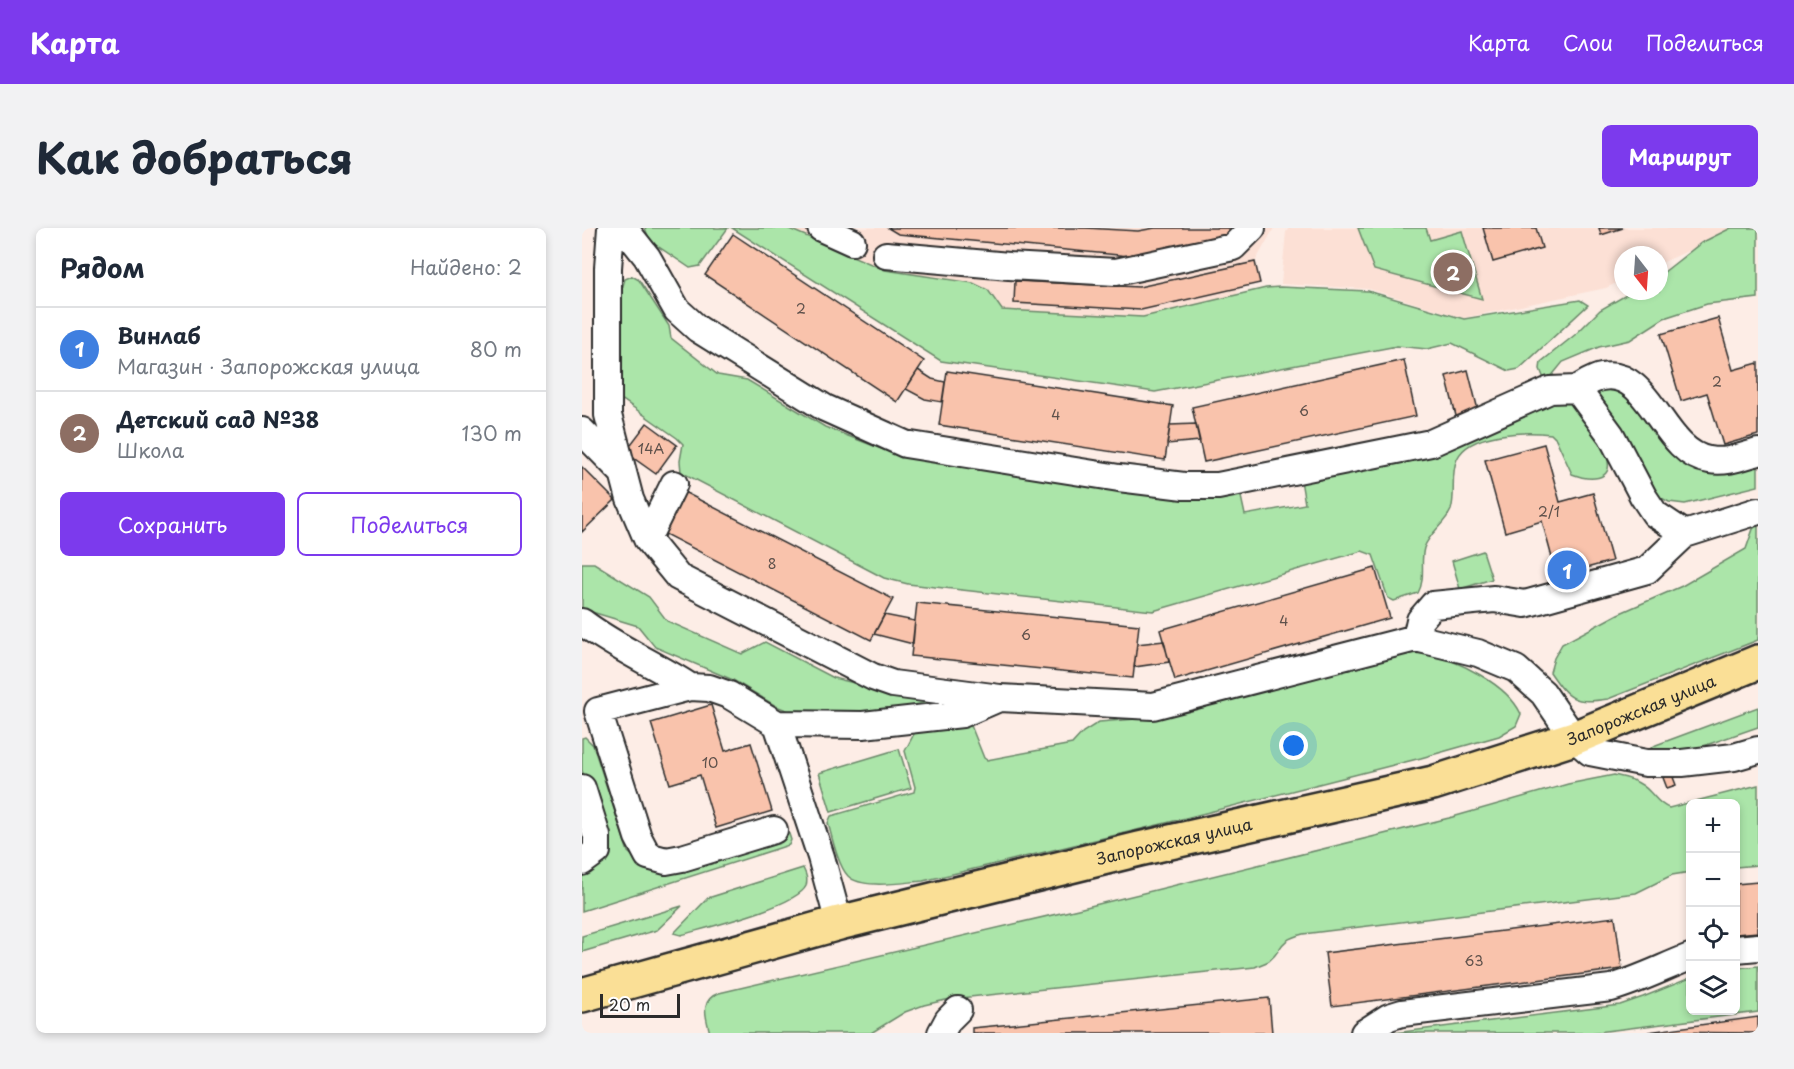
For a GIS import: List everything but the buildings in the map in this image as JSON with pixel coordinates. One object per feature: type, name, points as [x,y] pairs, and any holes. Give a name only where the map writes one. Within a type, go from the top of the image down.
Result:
[{"type":"main road","name":"Запорожская улица","points":[[582,995],[839,922],[1128,852],[1433,783],[1574,738],[1758,662]]},
{"type":"lane","points":[[612,228],[608,268],[608,415],[630,499],[647,539],[678,577],[873,677],[893,684],[1000,698],[1153,706],[1416,638],[1478,653],[1516,669],[1543,693],[1574,738],[1590,752],[1646,763],[1699,762],[1734,757],[1758,750]]},
{"type":"lane","points":[[624,228],[647,257],[677,310],[698,329],[825,408],[905,444],[1119,478],[1184,486],[1218,486],[1431,443],[1550,390],[1577,389],[1601,377],[1623,377],[1644,396],[1667,429],[1691,454],[1707,460],[1727,461],[1758,452]]},
{"type":"lane","points":[[821,228],[852,243]]},
{"type":"lane","points":[[886,255],[1009,266],[1116,272],[1233,247],[1252,228]]},
{"type":"lane","points":[[1577,389],[1611,435],[1642,496],[1655,514],[1685,534]]},
{"type":"lane","points":[[582,431],[624,473]]},
{"type":"lane","points":[[647,539],[674,484]]},
{"type":"lane","points":[[1416,638],[1420,620],[1433,605],[1494,599],[1525,604],[1647,570],[1685,534],[1758,511]]},
{"type":"lane","points":[[582,622],[601,636],[690,687]]},
{"type":"lane","points":[[774,830],[682,858],[666,861],[648,856],[638,837],[590,713],[690,687],[709,688],[729,695],[777,724],[863,725],[962,714],[1000,698]]},
{"type":"lane","points":[[777,724],[821,857],[839,922]]},
{"type":"lane","points":[[582,788],[597,836],[597,851],[582,862]]},
{"type":"lane","points":[[1740,949],[1758,947]]},
{"type":"lane","points":[[1364,1033],[1389,1017],[1402,1013],[1611,988],[1686,959]]},
{"type":"lane","points":[[941,1033],[948,1020],[958,1010]]},
{"type":"shaded area","points":[[789,228],[1274,228],[1236,296],[1150,328],[984,320],[860,280]]},
{"type":"shaded area","points":[[1289,228],[1739,228],[1668,260],[1668,246],[1614,246],[1614,284],[1606,288],[1464,318],[1369,289],[1281,284],[1286,232]]},
{"type":"green space","points":[[645,228],[728,228],[700,266],[690,268],[650,241]]},
{"type":"green space","points":[[732,228],[787,228],[885,270],[973,283],[988,290],[1002,310],[1143,317],[1266,288],[1280,287],[1368,291],[1464,319],[1580,300],[1588,305],[1519,369],[1509,371],[1452,343],[1427,349],[1397,346],[1155,392],[941,361]]},
{"type":"green space","points":[[1358,228],[1426,228],[1430,240],[1462,231],[1482,299],[1374,270]]},
{"type":"green space","points":[[1731,228],[1758,228],[1758,298],[1707,304],[1664,318],[1630,340],[1599,347],[1563,362],[1550,378],[1544,379],[1540,369],[1541,362],[1576,334],[1600,310],[1617,300],[1668,300],[1668,269],[1701,243]]},
{"type":"green space","points":[[632,276],[639,280],[669,326],[671,338],[718,375],[747,380],[825,427],[897,455],[1110,490],[1178,497],[1240,492],[1245,515],[1305,504],[1301,480],[1537,404],[1570,401],[1596,436],[1607,457],[1607,471],[1603,475],[1592,478],[1572,474],[1556,439],[1551,434],[1513,433],[1485,438],[1473,443],[1463,450],[1455,465],[1451,510],[1424,548],[1422,582],[1418,593],[1394,601],[1388,598],[1373,555],[1362,551],[1153,611],[908,584],[884,578],[681,472],[683,444],[620,398],[620,296],[625,279]]},
{"type":"green space","points":[[1604,389],[1613,390],[1630,399],[1657,436],[1758,463],[1758,486],[1685,504],[1669,502],[1654,494],[1596,395]]},
{"type":"green space","points":[[1758,524],[1758,640],[1608,699],[1580,700],[1573,698],[1562,689],[1550,672],[1554,658],[1562,644],[1618,614],[1682,586],[1746,549],[1753,529]]},
{"type":"green space","points":[[1483,551],[1492,579],[1460,589],[1452,561]]},
{"type":"green space","points":[[582,563],[594,563],[649,597],[667,621],[742,654],[765,642],[834,678],[890,692],[960,702],[860,713],[789,711],[776,706],[733,680],[655,647],[638,626],[582,609]]},
{"type":"green space","points":[[1402,653],[1438,657],[1452,661],[1480,675],[1505,693],[1514,703],[1521,714],[1516,726],[1499,736],[1421,758],[1162,824],[923,881],[863,883],[848,876],[838,859],[828,823],[831,816],[914,792],[915,787],[905,751],[915,732],[970,723],[984,758],[987,760],[1072,744],[1083,732],[1099,722],[1160,717]]},
{"type":"green space","points":[[1758,707],[1758,727],[1689,751],[1651,752],[1651,748],[1656,745]]},
{"type":"green space","points":[[585,737],[593,745],[628,852],[634,857],[641,858],[784,833],[789,834],[791,840],[789,845],[582,911],[582,869],[601,833],[582,770],[582,738]]},
{"type":"green space","points":[[899,749],[911,788],[831,812],[819,773]]},
{"type":"green space","points":[[1614,775],[1638,783],[1669,808],[1686,804],[1686,873],[1672,875],[1636,893],[1303,934],[1289,939],[1269,961],[1255,967],[950,999],[905,1012],[871,1033],[710,1033],[706,1005],[713,996],[719,993],[1078,909],[1449,818],[1568,784]]},
{"type":"green space","points":[[1758,785],[1758,865],[1740,867],[1740,799],[1704,799]]},
{"type":"green space","points":[[803,868],[807,881],[806,886],[799,894],[786,901],[749,915],[681,935],[674,933],[708,898]]},
{"type":"green space","points":[[682,906],[657,930],[582,952],[582,936]]},
{"type":"green space","points":[[1758,966],[1758,1012],[1740,1014],[1740,968]]},
{"type":"green space","points":[[1686,980],[1686,1015],[1734,1015],[1590,1033],[1394,1033],[1620,1005]]},
{"type":"place","name":"Детский сад №38","points":[[1453,272]]},
{"type":"place","name":"Винлаб","points":[[1567,570]]}]
